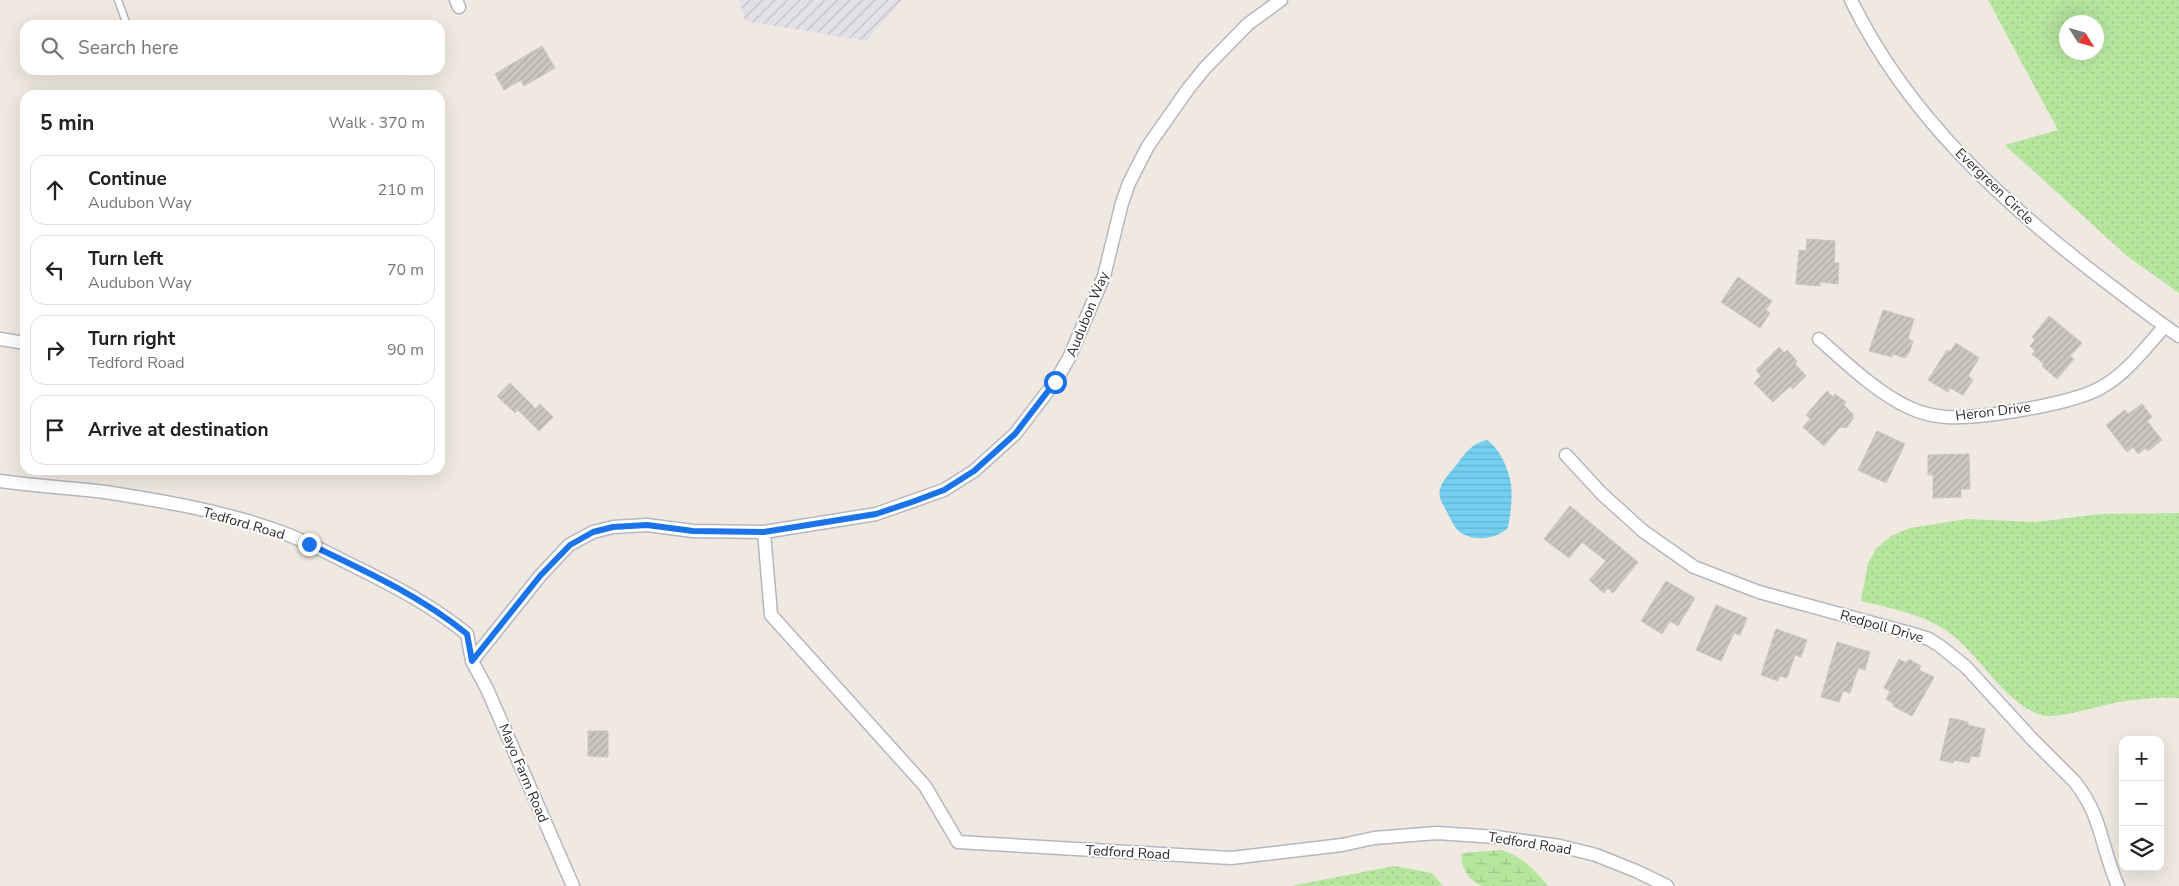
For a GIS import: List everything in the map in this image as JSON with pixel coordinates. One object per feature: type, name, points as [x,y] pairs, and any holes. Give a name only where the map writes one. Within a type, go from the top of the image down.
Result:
[{"type":"street","name":"Audubon Way","points":[[472,661],[492,633],[564,551],[570,545],[593,532],[613,527],[647,525],[693,531],[764,532],[876,514],[944,490],[974,471],[1015,434],[1055,382],[1070,358],[1104,276],[1122,203],[1129,183],[1148,146],[1188,88],[1205,68],[1248,24],[1281,0]]},
{"type":"street","name":"Evergreen Circle","points":[[1851,0],[1883,59],[1916,104],[1966,160],[2021,212],[2078,260],[2179,336]]},
{"type":"street","name":"Heron Drive","points":[[1819,339],[1868,380],[1909,407],[1925,413],[1946,417],[1968,417],[2052,403],[2080,396],[2102,387],[2123,371],[2165,326]]},
{"type":"street","points":[[0,339],[20,342]]},
{"type":"street","name":"Redpoll Drive","points":[[1566,455],[1602,494],[1642,531],[1694,567],[1759,592],[1929,639],[1954,656],[2075,782],[2088,799],[2102,833],[2118,886]]},
{"type":"street","name":"Tedford Road","points":[[0,480],[154,500],[222,514],[278,531],[384,581],[448,619],[467,634],[472,661]]},
{"type":"street","name":"Tedford Road","points":[[764,532],[771,615],[925,786],[958,842],[1230,858],[1342,845],[1374,838],[1437,833],[1496,837],[1560,846],[1596,855],[1667,886]]},
{"type":"street","name":"Mayo Farm Road","points":[[472,661],[487,689],[573,886]]},
{"type":"lane","points":[[118,0],[125,20]]},
{"type":"shaded area","points":[[739,0],[902,0],[867,41],[745,21]]},
{"type":"green space","points":[[1988,0],[2179,0],[2179,293],[2127,256],[2005,145],[2058,130]]},
{"type":"green space","points":[[2179,513],[2179,698],[2130,700],[2069,714],[2047,716],[2019,703],[2006,692],[1957,639],[1944,629],[1914,615],[1861,601],[1868,563],[1876,549],[1891,536],[1910,528],[1967,519],[2036,522],[2100,514]]},
{"type":"green space","points":[[1502,850],[1528,864],[1548,886],[1484,886],[1470,878],[1462,863],[1462,853]]},
{"type":"green space","points":[[1394,866],[1432,873],[1443,886],[1291,886]]},
{"type":"water","points":[[1487,440],[1499,453],[1510,479],[1511,502],[1508,528],[1492,537],[1473,538],[1461,533],[1452,523],[1440,497],[1441,485],[1467,452],[1478,443]]},
{"type":"building","points":[[542,46],[555,68],[524,86],[521,80],[504,90],[495,74]]},
{"type":"building","points":[[1807,239],[1835,241],[1834,263],[1839,263],[1838,284],[1820,282],[1820,286],[1796,284],[1799,250],[1806,251]]},
{"type":"building","points":[[1738,277],[1772,301],[1766,310],[1770,313],[1760,328],[1721,302]]},
{"type":"building","points":[[1883,310],[1914,319],[1908,339],[1913,341],[1910,351],[1905,358],[1893,354],[1892,357],[1869,351]]},
{"type":"building","points":[[2049,316],[2082,343],[2070,356],[2074,359],[2057,379],[2032,354],[2035,351],[2030,346],[2035,340],[2032,337]]},
{"type":"building","points":[[1956,343],[1979,358],[1968,376],[1973,380],[1963,395],[1950,388],[1948,392],[1928,380],[1947,350],[1950,352]]},
{"type":"building","points":[[1779,347],[1784,353],[1787,350],[1797,361],[1795,364],[1806,376],[1793,389],[1790,386],[1773,402],[1754,383],[1761,376],[1756,370]]},
{"type":"building","points":[[510,383],[536,409],[540,404],[553,417],[539,431],[518,410],[515,413],[497,396]]},
{"type":"building","points":[[1827,391],[1833,397],[1835,394],[1846,402],[1844,405],[1853,414],[1853,419],[1846,428],[1840,427],[1824,446],[1803,427],[1810,419],[1806,415]]},
{"type":"building","points":[[2142,404],[2152,417],[2147,421],[2162,440],[2148,451],[2146,448],[2138,454],[2133,447],[2127,452],[2106,425],[2125,410],[2128,414]]},
{"type":"building","points":[[1877,431],[1905,444],[1886,483],[1858,470]]},
{"type":"building","points":[[1969,454],[1970,489],[1961,489],[1961,497],[1933,498],[1933,475],[1928,475],[1928,455]]},
{"type":"building","points":[[1570,506],[1638,562],[1613,593],[1608,588],[1604,593],[1589,580],[1606,561],[1582,542],[1569,558],[1544,539]]},
{"type":"building","points":[[1666,581],[1695,598],[1678,626],[1670,621],[1662,634],[1641,621]]},
{"type":"building","points":[[1716,605],[1747,618],[1740,635],[1734,633],[1721,661],[1696,650]]},
{"type":"building","points":[[1776,629],[1807,640],[1801,657],[1795,655],[1787,678],[1780,676],[1778,681],[1761,675]]},
{"type":"building","points":[[1837,642],[1870,652],[1865,670],[1858,668],[1850,693],[1843,691],[1839,702],[1821,697]]},
{"type":"building","points":[[1899,659],[1906,663],[1909,659],[1921,666],[1919,670],[1934,677],[1912,716],[1893,706],[1894,704],[1886,699],[1890,691],[1884,688]]},
{"type":"building","points":[[1950,718],[1968,722],[1968,725],[1985,729],[1979,757],[1971,756],[1969,763],[1954,760],[1953,763],[1940,760]]},
{"type":"building","points":[[588,731],[608,731],[608,757],[588,756]]},
{"type":"route","points":[[309,544],[384,581],[448,619],[467,634],[472,661],[492,633],[502,625],[514,607],[540,576],[570,545],[593,532],[613,527],[647,525],[693,531],[764,532],[876,514],[944,490],[974,471],[1015,434],[1055,382]]}]
